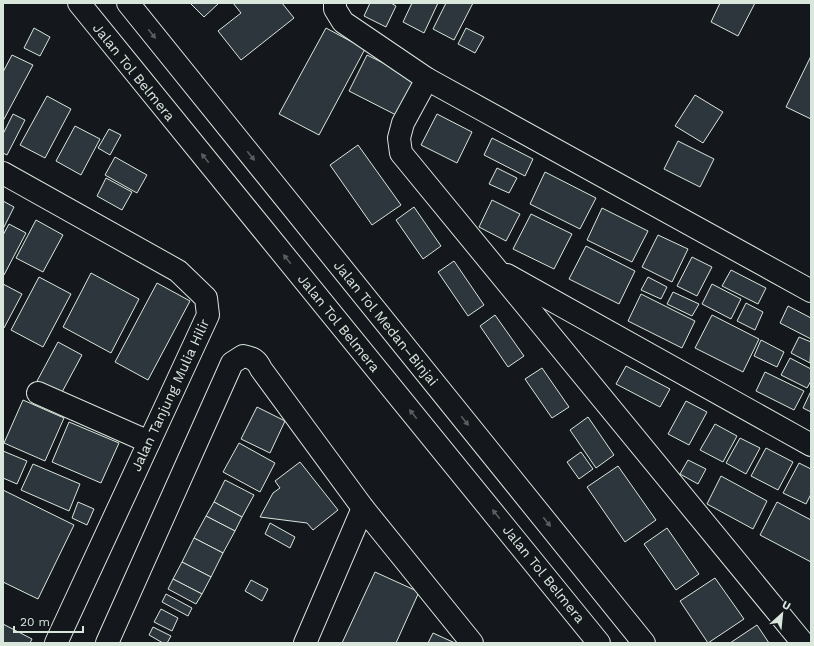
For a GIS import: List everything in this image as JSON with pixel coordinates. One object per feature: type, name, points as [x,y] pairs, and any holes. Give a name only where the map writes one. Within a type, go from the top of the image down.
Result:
[{"type":"main road","name":"Jalan Tol Belmera","points":[[79,3],[599,643]]},
{"type":"main road","name":"Jalan Tol Medan–Binjai","points":[[128,3],[644,643]]},
{"type":"main road","points":[[335,3],[335,9],[343,22],[427,79],[811,290]]},
{"type":"main road","points":[[427,79],[403,123],[399,138],[401,153],[803,643]]},
{"type":"main road","name":"Jalan Tanjung Mulia Hilir","points":[[3,173],[178,271],[206,298],[208,315],[56,643]]},
{"type":"main road","points":[[496,269],[811,445]]},
{"type":"main road","points":[[107,643],[232,363],[243,356],[254,359],[258,362],[261,369],[364,508],[472,643]]},
{"type":"main road","points":[[38,393],[149,442]]},
{"type":"main road","points":[[304,643],[364,508]]},
{"type":"building","points":[[190,3],[219,3],[204,17]]},
{"type":"building","points":[[233,3],[282,3],[294,18],[241,60],[218,31],[241,13]]},
{"type":"building","points":[[370,3],[391,3],[396,6],[386,27],[364,16]]},
{"type":"building","points":[[412,3],[438,3],[424,33],[403,22]]},
{"type":"building","points":[[446,3],[473,3],[454,40],[433,29]]},
{"type":"building","points":[[720,3],[755,3],[738,36],[711,22]]},
{"type":"building","points":[[34,28],[50,37],[40,56],[24,48]]},
{"type":"building","points":[[326,28],[365,49],[319,135],[279,114]]},
{"type":"building","points":[[466,28],[484,37],[475,53],[458,44]]},
{"type":"building","points":[[12,55],[33,65],[3,121],[3,72]]},
{"type":"building","points":[[367,55],[418,80],[400,117],[349,91]]},
{"type":"building","points":[[811,56],[811,119],[786,107]]},
{"type":"building","points":[[695,95],[723,112],[703,143],[675,126]]},
{"type":"building","points":[[47,96],[71,109],[45,158],[20,145]]},
{"type":"building","points":[[13,114],[25,120],[7,155],[3,153],[3,134]]},
{"type":"building","points":[[437,114],[472,132],[457,163],[421,145]]},
{"type":"building","points":[[75,126],[100,139],[81,175],[56,161]]},
{"type":"building","points":[[109,129],[121,135],[110,155],[98,148]]},
{"type":"building","points":[[492,138],[533,159],[525,176],[484,155]]},
{"type":"building","points":[[678,141],[714,159],[700,187],[664,169]]},
{"type":"building","points":[[358,145],[401,205],[372,225],[330,165]]},
{"type":"building","points":[[115,157],[147,175],[137,193],[105,175]]},
{"type":"building","points":[[497,168],[517,178],[509,193],[489,184]]},
{"type":"building","points":[[545,172],[596,198],[580,229],[530,204]]},
{"type":"building","points":[[106,178],[132,192],[122,210],[97,196]]},
{"type":"building","points":[[492,200],[520,214],[506,241],[479,227]]},
{"type":"building","points":[[3,201],[14,207],[3,229]]},
{"type":"building","points":[[414,207],[441,246],[423,259],[396,220]]},
{"type":"building","points":[[602,208],[648,231],[632,262],[587,240]]},
{"type":"building","points":[[531,214],[572,234],[554,269],[513,249]]},
{"type":"building","points":[[36,220],[63,235],[43,272],[16,258]]},
{"type":"building","points":[[9,224],[26,233],[4,275],[3,235]]},
{"type":"building","points":[[658,235],[688,249],[672,282],[642,267]]},
{"type":"building","points":[[586,246],[635,271],[619,304],[569,279]]},
{"type":"building","points":[[692,257],[712,267],[697,296],[677,286]]},
{"type":"building","points":[[454,261],[484,305],[468,316],[438,272]]},
{"type":"building","points":[[731,270],[766,288],[758,304],[722,286]]},
{"type":"building","points":[[91,273],[139,299],[111,353],[63,327]]},
{"type":"building","points":[[39,277],[71,294],[43,347],[11,330]]},
{"type":"building","points":[[648,277],[667,287],[661,299],[641,290]]},
{"type":"building","points":[[157,283],[190,301],[148,380],[115,362]]},
{"type":"building","points":[[3,284],[22,294],[4,328],[3,327]]},
{"type":"building","points":[[712,284],[741,299],[731,319],[702,304]]},
{"type":"building","points":[[673,292],[699,304],[692,316],[667,304]]},
{"type":"building","points":[[641,294],[695,321],[682,348],[628,321]]},
{"type":"building","points":[[746,303],[763,312],[755,330],[737,321]]},
{"type":"building","points":[[788,306],[811,318],[811,339],[780,323]]},
{"type":"building","points":[[495,315],[524,356],[508,367],[480,326]]},
{"type":"building","points":[[712,315],[759,339],[743,372],[695,348]]},
{"type":"building","points":[[799,337],[811,342],[810,363],[791,353]]},
{"type":"building","points":[[761,340],[784,352],[777,367],[754,356]]},
{"type":"building","points":[[58,342],[82,355],[61,394],[37,381]]},
{"type":"building","points":[[790,358],[811,369],[811,381],[807,388],[781,375]]},
{"type":"building","points":[[626,366],[670,389],[660,407],[616,384]]},
{"type":"building","points":[[542,368],[569,407],[552,418],[525,379]]},
{"type":"building","points":[[765,372],[804,391],[794,410],[756,391]]},
{"type":"building","points":[[811,391],[811,412],[803,408]]},
{"type":"building","points":[[23,400],[64,418],[45,461],[4,443]]},
{"type":"building","points":[[686,401],[707,412],[689,445],[668,434]]},
{"type":"building","points":[[257,407],[285,421],[270,453],[241,439]]},
{"type":"building","points":[[588,417],[614,455],[596,468],[570,430]]},
{"type":"building","points":[[69,422],[119,443],[101,483],[52,462]]},
{"type":"building","points":[[715,424],[737,436],[723,462],[700,450]]},
{"type":"building","points":[[740,438],[760,448],[746,474],[726,463]]},
{"type":"building","points":[[239,443],[275,463],[260,492],[223,472]]},
{"type":"building","points":[[766,448],[793,462],[778,490],[751,476]]},
{"type":"building","points":[[3,451],[27,461],[17,484],[3,478]]},
{"type":"building","points":[[581,452],[593,469],[579,479],[567,462]]},
{"type":"building","points":[[688,460],[706,469],[698,484],[680,474]]},
{"type":"building","points":[[300,462],[338,510],[313,530],[307,523],[260,517],[273,493],[280,488],[275,481]]},
{"type":"building","points":[[799,463],[811,469],[811,494],[806,504],[783,493]]},
{"type":"building","points":[[33,464],[80,484],[69,511],[21,490]]},
{"type":"building","points":[[618,466],[656,520],[625,542],[587,487]]},
{"type":"building","points":[[721,476],[767,501],[753,529],[707,504]]},
{"type":"building","points":[[225,480],[254,495],[242,517],[214,502]]},
{"type":"building","points":[[3,490],[74,525],[38,599],[3,582]]},
{"type":"building","points":[[78,502],[94,509],[87,525],[72,518]]},
{"type":"building","points":[[214,502],[242,517],[235,531],[206,516]]},
{"type":"building","points":[[777,502],[811,520],[811,562],[760,535]]},
{"type":"building","points":[[206,516],[235,531],[223,553],[194,538]]},
{"type":"building","points":[[270,523],[295,537],[290,548],[265,534]]},
{"type":"building","points":[[667,528],[699,574],[676,590],[644,544]]},
{"type":"building","points":[[194,538],[223,553],[211,577],[182,562]]},
{"type":"building","points":[[182,562],[211,577],[202,594],[173,579]]},
{"type":"building","points":[[375,572],[419,592],[396,643],[342,643]]},
{"type":"building","points":[[715,578],[744,619],[708,643],[680,601]]},
{"type":"building","points":[[173,579],[202,594],[196,604],[168,589]]},
{"type":"building","points":[[251,580],[268,589],[262,601],[245,591]]},
{"type":"building","points":[[166,594],[192,608],[188,616],[162,602]]},
{"type":"building","points":[[161,609],[178,618],[172,631],[154,622]]},
{"type":"building","points":[[3,624],[32,639],[30,643],[3,643]]},
{"type":"building","points":[[757,625],[769,643],[730,643]]},
{"type":"building","points":[[153,627],[171,636],[167,643],[163,643],[149,635]]},
{"type":"building","points":[[433,633],[455,643],[428,643]]}]
